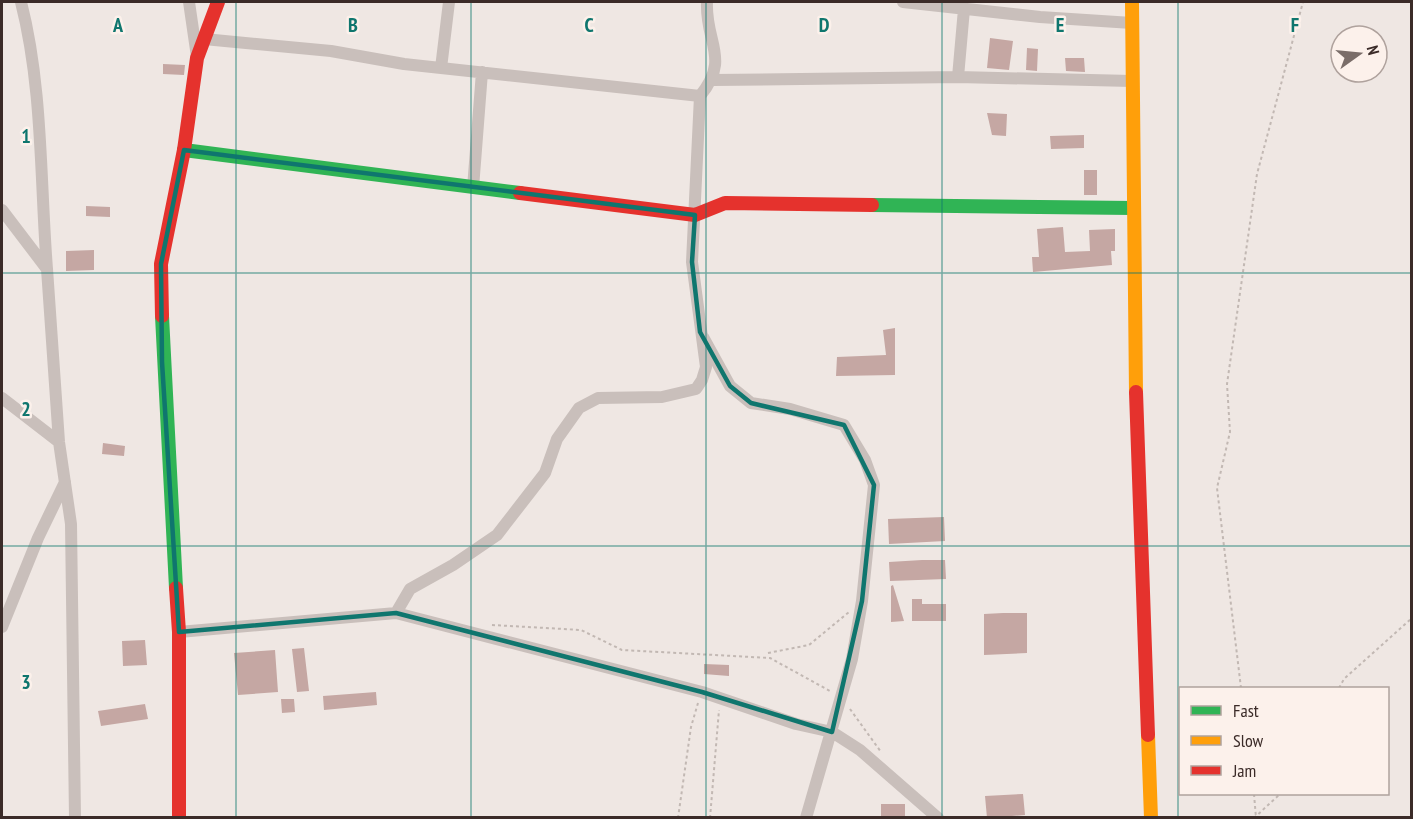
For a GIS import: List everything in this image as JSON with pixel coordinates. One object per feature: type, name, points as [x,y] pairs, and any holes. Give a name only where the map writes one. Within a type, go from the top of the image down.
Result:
[{"type":"street","points":[[21,2],[31,55],[39,132],[59,442],[71,524],[74,611],[75,818]]},
{"type":"street","points":[[189,2],[197,58]]},
{"type":"street","points":[[179,818],[179,632],[162,362],[161,264],[184,150],[197,58],[218,2]]},
{"type":"street","points":[[441,68],[449,2]]},
{"type":"street","points":[[396,613],[410,589],[453,566],[496,535],[545,473],[557,439],[579,408],[598,398],[662,397],[696,389],[702,380],[706,367],[692,262],[700,96],[713,80],[717,61],[706,15],[707,2]]},
{"type":"street","points":[[903,2],[1132,23]]},
{"type":"street","points":[[1132,2],[1136,426],[1151,818]]},
{"type":"street","points":[[958,77],[964,9]]},
{"type":"street","points":[[204,39],[331,51],[441,68],[700,96]]},
{"type":"street","points":[[473,188],[482,72]]},
{"type":"street","points":[[713,80],[958,77],[1132,81]]},
{"type":"street","points":[[184,150],[695,215],[725,203],[1133,208]]},
{"type":"street","points":[[2,210],[47,269]]},
{"type":"street","points":[[700,332],[730,386],[752,403],[790,409],[844,425],[865,460],[874,484],[862,602],[841,698],[806,818]]},
{"type":"street","points":[[2,398],[59,442]]},
{"type":"street","points":[[2,626],[38,538],[65,482]]},
{"type":"street","points":[[179,632],[396,613],[702,692],[796,724],[832,732],[860,750],[938,818]]},
{"type":"path","points":[[1241,687],[1217,488],[1230,432],[1227,384],[1257,174],[1303,2]]},
{"type":"path","points":[[768,653],[809,645],[862,602]]},
{"type":"path","points":[[1340,687],[1344,679],[1412,618]]},
{"type":"path","points":[[486,624],[581,630],[622,650],[770,658],[841,698],[873,738],[883,756]]},
{"type":"path","points":[[678,818],[691,727],[702,692]]},
{"type":"path","points":[[710,818],[720,698]]},
{"type":"path","points":[[1254,795],[1256,817]]},
{"type":"path","points":[[1256,817],[1279,795]]},
{"type":"highlighted area","points":[[184,150],[695,215],[692,262],[700,332],[730,386],[751,403],[844,425],[874,485],[862,601],[832,732],[702,692],[396,613],[179,632],[162,362],[161,264]]},
{"type":"building","points":[[990,38],[1013,41],[1009,70],[987,68]]},
{"type":"building","points":[[1027,48],[1038,49],[1037,71],[1026,70]]},
{"type":"building","points":[[1065,58],[1084,58],[1085,72],[1066,71]]},
{"type":"building","points":[[163,64],[185,65],[184,75],[163,74]]},
{"type":"building","points":[[987,113],[1007,114],[1006,136],[992,135]]},
{"type":"building","points":[[1084,135],[1084,148],[1051,149],[1050,136]]},
{"type":"building","points":[[1084,170],[1097,170],[1097,195],[1084,195]]},
{"type":"building","points":[[86,206],[110,207],[110,217],[86,216]]},
{"type":"building","points":[[1063,227],[1065,252],[1090,251],[1089,230],[1115,229],[1115,251],[1111,251],[1112,265],[1033,272],[1032,257],[1039,257],[1037,229]]},
{"type":"building","points":[[94,250],[94,270],[66,271],[66,251]]},
{"type":"building","points":[[895,328],[895,375],[836,376],[837,357],[886,355],[883,330]]},
{"type":"building","points":[[103,443],[125,446],[124,456],[102,454]]},
{"type":"building","points":[[944,517],[945,541],[889,544],[888,519]]},
{"type":"building","points":[[945,560],[946,579],[890,581],[889,562]]},
{"type":"building","points":[[893,585],[904,621],[891,622],[891,586]]},
{"type":"building","points":[[912,599],[922,599],[922,604],[946,604],[946,621],[912,621]]},
{"type":"building","points":[[1027,613],[1027,653],[984,655],[984,614]]},
{"type":"building","points":[[145,640],[147,665],[123,666],[122,641]]},
{"type":"building","points":[[304,648],[309,691],[297,692],[292,649]]},
{"type":"building","points":[[275,650],[278,692],[238,695],[234,653]]},
{"type":"building","points":[[704,664],[729,665],[729,676],[704,674]]},
{"type":"building","points":[[376,692],[377,705],[324,710],[323,696]]},
{"type":"building","points":[[281,699],[294,699],[295,712],[282,713]]},
{"type":"building","points":[[145,704],[148,719],[101,726],[98,711]]},
{"type":"building","points":[[1023,794],[1025,815],[987,818],[985,796]]},
{"type":"building","points":[[881,804],[905,804],[905,818],[881,818]]},
{"type":"traffic: fast","points":[[184,150],[520,193]]},
{"type":"traffic: fast","points":[[872,205],[1133,208]]},
{"type":"traffic: fast","points":[[162,316],[176,588]]},
{"type":"traffic: slow","points":[[1132,2],[1136,392]]},
{"type":"traffic: slow","points":[[1148,735],[1151,818]]},
{"type":"traffic: jam","points":[[162,316],[161,264],[184,150],[197,58],[218,2]]},
{"type":"traffic: jam","points":[[520,193],[695,215],[725,203],[872,205]]},
{"type":"traffic: jam","points":[[1136,392],[1148,735]]},
{"type":"traffic: jam","points":[[176,588],[179,632],[179,818]]}]
